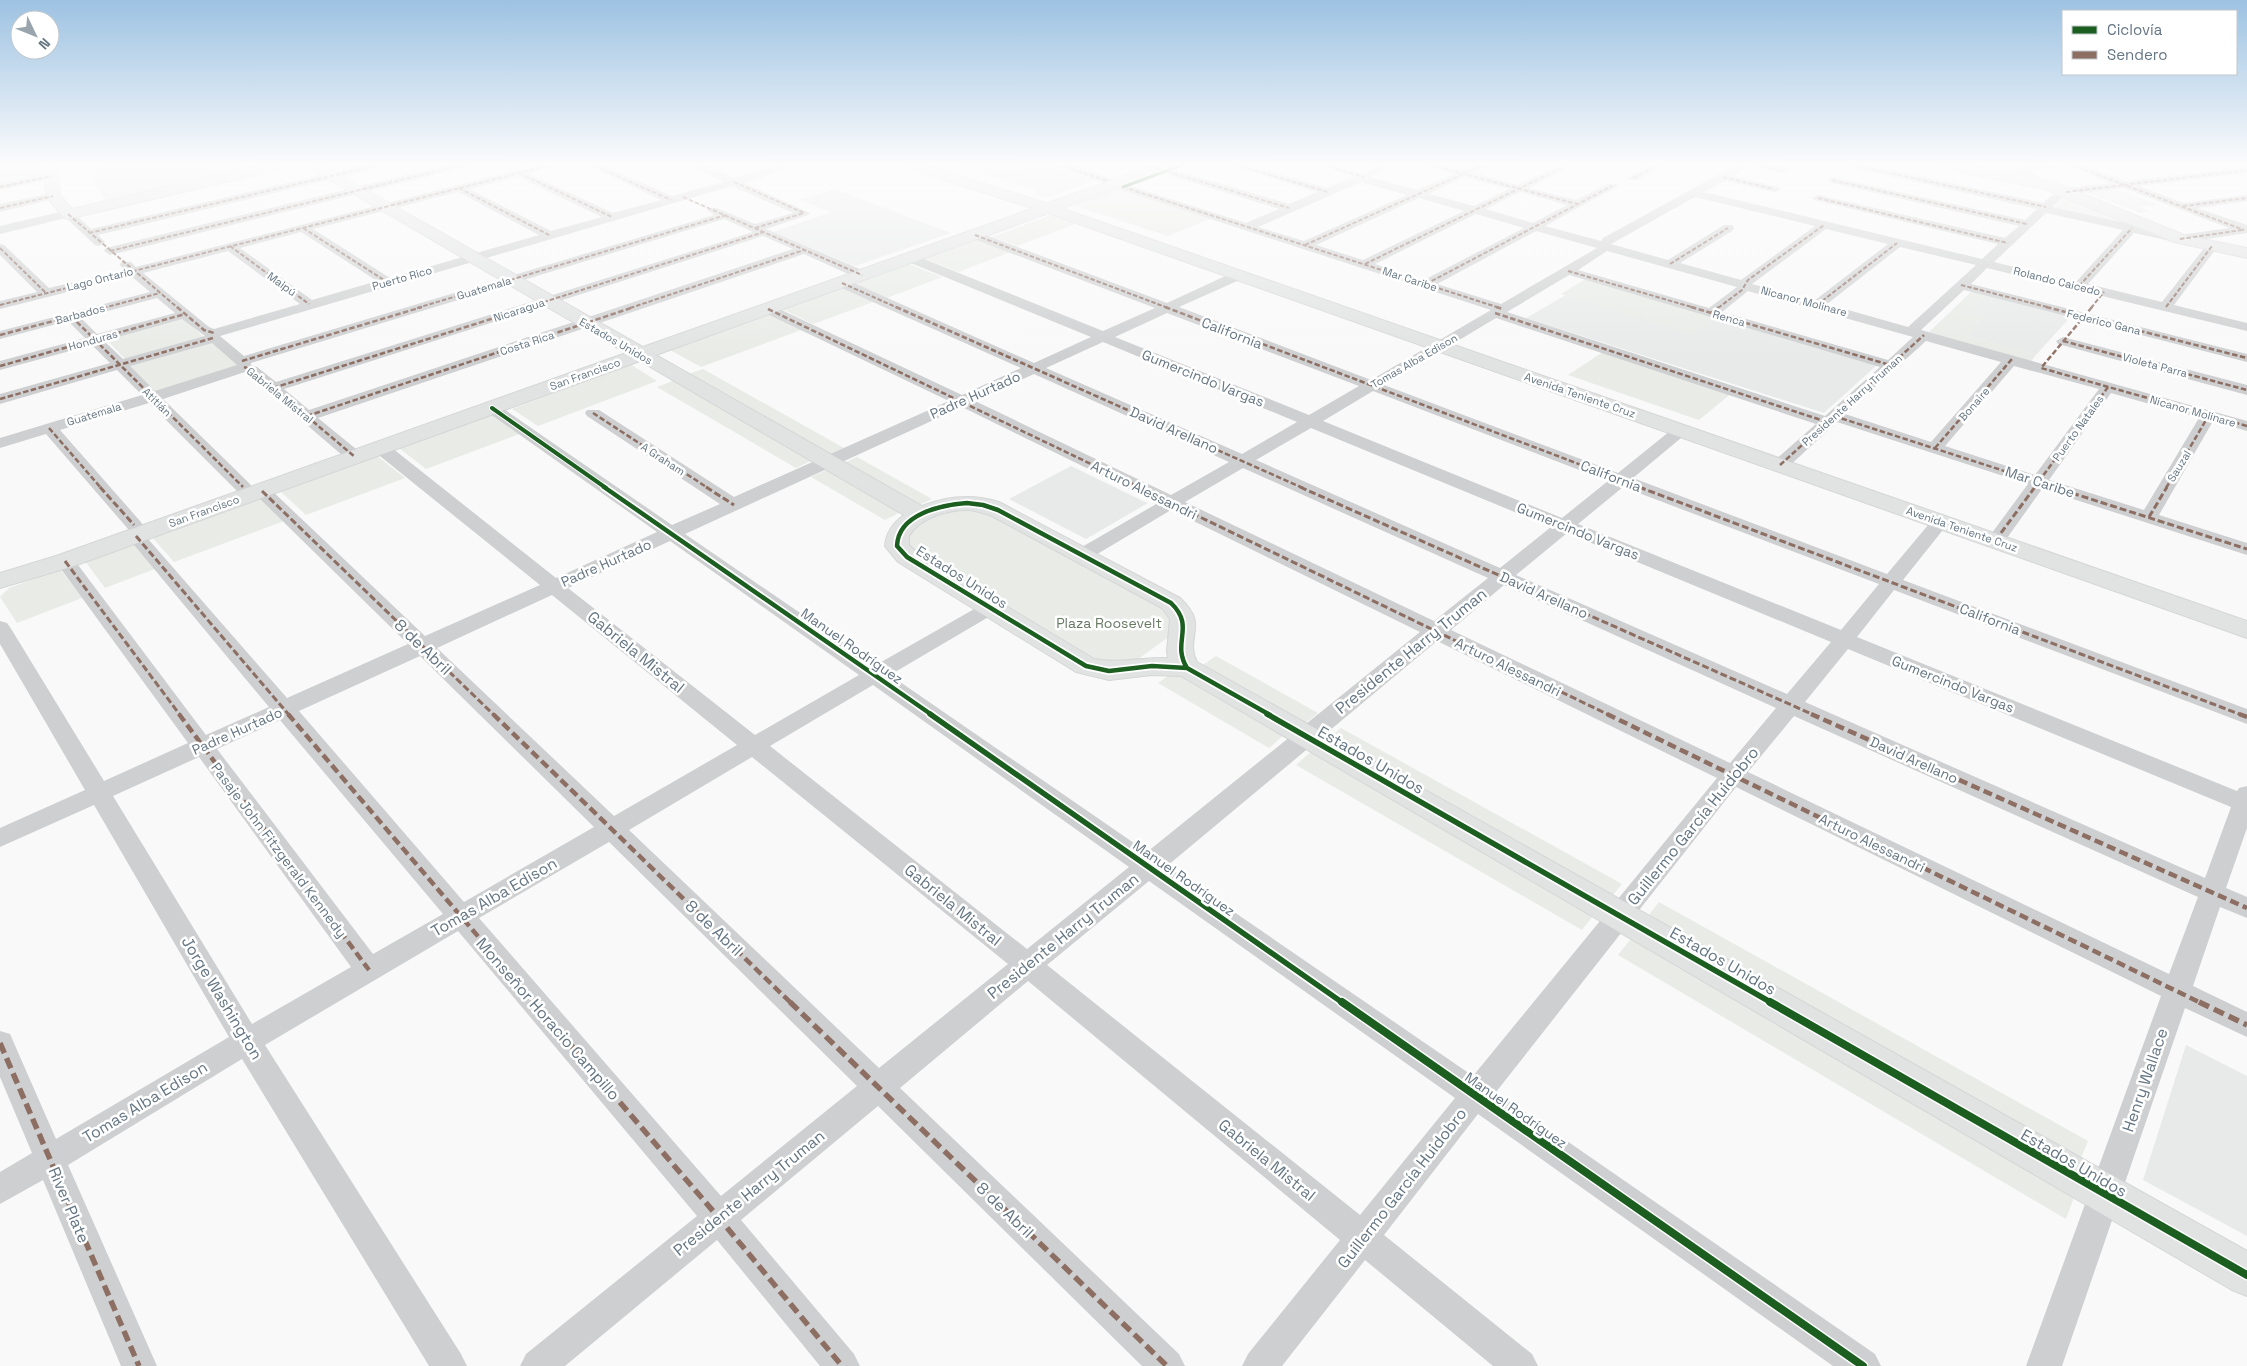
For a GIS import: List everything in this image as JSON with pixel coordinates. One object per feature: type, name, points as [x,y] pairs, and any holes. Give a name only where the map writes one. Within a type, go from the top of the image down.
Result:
[{"type":"main road","name":"Estados Unidos","points":[[421,229],[921,515]]},
{"type":"main road","name":"San Francisco","points":[[0,574],[22,564],[135,530],[252,489],[984,229]]},
{"type":"main road","name":"San Francisco","points":[[351,454],[382,448],[492,408],[635,352],[768,309],[852,276],[910,258],[991,229]]},
{"type":"main road","name":"Avenida Teniente Cruz","points":[[1114,229],[1239,275],[1445,343],[1680,430],[1784,461],[1940,522],[1998,536],[2247,630]]},
{"type":"main road","name":"Avenida Teniente Cruz","points":[[1118,229],[1998,536],[2247,617]]},
{"type":"main road","points":[[2157,229],[2180,238],[2247,253]]},
{"type":"main road","name":"Estados Unidos","points":[[1184,654],[1184,620],[1176,607],[998,510],[982,504],[954,504],[921,515],[901,530],[896,539],[899,549],[907,557],[1086,666],[1109,671],[1137,668],[1162,655],[1184,654],[1306,737],[2104,1195],[2247,1275]]},
{"type":"main road","name":"San Francisco","points":[[0,581],[65,561],[135,530]]},
{"type":"street","name":"Gabriela Mistral","points":[[84,229],[204,330],[213,335],[243,364],[351,454]]},
{"type":"street","points":[[89,233],[107,229]]},
{"type":"street","points":[[110,251],[201,229]]},
{"type":"street","name":"Lago Ontario","points":[[0,305],[300,229]]},
{"type":"street","points":[[304,229],[388,282]]},
{"type":"street","points":[[537,229],[549,235]]},
{"type":"street","name":"Puerto Rico","points":[[0,399],[119,364],[309,304],[571,229]]},
{"type":"street","name":"Guatemala","points":[[0,443],[234,372],[243,364],[510,280],[683,229]]},
{"type":"street","name":"David Arellano","points":[[756,229],[804,250],[1034,368],[2247,908]]},
{"type":"street","name":"Nicaragua","points":[[273,388],[547,301],[762,229]]},
{"type":"street","name":"Mar Caribe","points":[[1255,229],[1426,284],[1499,311],[1830,419],[1935,448],[2247,549]]},
{"type":"street","points":[[1305,245],[1341,229]]},
{"type":"street","points":[[1365,264],[1437,229]]},
{"type":"street","points":[[1426,284],[1532,229]]},
{"type":"street","name":"Nicanor Molinare","points":[[1541,229],[2247,426]]},
{"type":"street","name":"Tomas Alba Edison","points":[[1082,555],[1568,271],[1601,251],[1607,241],[1629,229]]},
{"type":"street","points":[[1670,264],[1727,229]]},
{"type":"street","points":[[1710,313],[1742,290],[1748,280],[1819,229]]},
{"type":"street","name":"Rolando Caicedo","points":[[1839,229],[2247,327]]},
{"type":"street","points":[[1948,229],[2008,243]]},
{"type":"street","name":"Presidente Harry Truman","points":[[1784,461],[1890,366],[1961,286],[2022,229]]},
{"type":"street","points":[[2079,286],[2131,229]]},
{"type":"street","points":[[2136,229],[2180,238],[2245,230]]},
{"type":"street","name":"California","points":[[975,235],[2247,718]]},
{"type":"street","points":[[1817,305],[1897,243]]},
{"type":"street","name":"Maipú","points":[[230,246],[309,304]]},
{"type":"street","points":[[2166,307],[2212,246]]},
{"type":"street","points":[[0,248],[46,293]]},
{"type":"street","name":"Costa Rica","points":[[307,416],[804,250]]},
{"type":"street","name":"Gumercindo Vargas","points":[[910,258],[1844,639],[2246,800]]},
{"type":"street","name":"Renca","points":[[1568,271],[1890,366]]},
{"type":"street","name":"Padre Hurtado","points":[[0,838],[1239,275]]},
{"type":"street","name":"Federico Gana","points":[[1961,286],[2247,358]]},
{"type":"street","points":[[2040,367],[2104,292]]},
{"type":"street","name":"Barbados","points":[[0,335],[160,293]]},
{"type":"street","name":"Arturo Alessandri","points":[[768,309],[962,401],[2247,1025]]},
{"type":"street","name":"Honduras","points":[[0,366],[185,314]]},
{"type":"street","name":"Atitlán","points":[[71,316],[152,397],[252,489]]},
{"type":"street","name":"Violeta Parra","points":[[2062,341],[2247,390]]},
{"type":"street","name":"Bonaire","points":[[1935,448],[2012,359]]},
{"type":"street","name":"Puerto Natales","points":[[1998,536],[2108,387]]},
{"type":"street","name":"Manuel Rodríguez","points":[[492,408],[1863,1366]]},
{"type":"street","name":"A Graham","points":[[593,413],[734,505]]},
{"type":"street","name":"Sauzal","points":[[2149,517],[2209,416]]},
{"type":"street","name":"Monseñor Horacio Campillo","points":[[49,428],[284,709],[842,1366]]},
{"type":"street","name":"Presidente Harry Truman","points":[[538,1366],[1680,430]]},
{"type":"street","name":"Gabriela Mistral","points":[[382,448],[1028,965],[1520,1366]]},
{"type":"street","name":"8 de Abril","points":[[252,489],[423,646],[1167,1366]]},
{"type":"street","name":"Guillermo García Huidobro","points":[[1260,1366],[1619,916],[1940,522]]},
{"type":"street","name":"Pasaje John Fitzgerald Kennedy","points":[[65,561],[369,970]]},
{"type":"street","name":"Tomas Alba Edison","points":[[0,1188],[369,970],[990,608]]},
{"type":"street","name":"Jorge Washington","points":[[0,627],[248,1041],[449,1366]]},
{"type":"street","name":"Henry Wallace","points":[[2044,1366],[2246,800]]},
{"type":"street","name":"River Plate","points":[[0,1043],[139,1366]]},
{"type":"shaded area","points":[[783,229],[940,229],[951,233],[855,266],[773,232]]},
{"type":"shaded area","points":[[1985,294],[2072,315],[2036,355],[1965,336],[1982,318],[1965,313]]},
{"type":"shaded area","points":[[1566,295],[1691,333],[1715,317],[1877,365],[1824,413],[1526,318]]},
{"type":"shaded area","points":[[1071,466],[1148,503],[1086,539],[1009,499]]},
{"type":"shaded area","points":[[2186,1045],[2247,1076],[2247,1236],[2143,1180]]},
{"type":"green space","points":[[1014,229],[1063,229],[1017,246],[992,237]]},
{"type":"green space","points":[[1146,229],[1186,229],[1168,236]]},
{"type":"green space","points":[[976,239],[1011,252],[958,272],[923,258]]},
{"type":"green space","points":[[907,263],[942,277],[887,298],[852,283]]},
{"type":"green space","points":[[1587,278],[1715,317],[1691,334],[1561,294]]},
{"type":"green space","points":[[845,287],[876,301],[813,324],[782,309]]},
{"type":"green space","points":[[1973,290],[1985,294],[1965,313],[1983,317],[1965,336],[2036,355],[2031,361],[1928,333]]},
{"type":"green space","points":[[769,314],[801,330],[701,367],[670,350]]},
{"type":"green space","points":[[182,317],[205,338],[126,360],[105,338]]},
{"type":"green space","points":[[210,340],[237,365],[234,369],[156,392],[125,365]]},
{"type":"green space","points":[[1606,350],[1733,392],[1699,420],[1568,375]]},
{"type":"green space","points":[[630,364],[657,381],[538,426],[512,409]]},
{"type":"green space","points":[[703,369],[844,448],[827,455],[685,375]]},
{"type":"green space","points":[[675,380],[815,459],[796,468],[657,387]]},
{"type":"green space","points":[[491,414],[519,434],[426,469],[399,448]]},
{"type":"green space","points":[[376,455],[405,478],[306,515],[279,490]]},
{"type":"green space","points":[[857,457],[932,499],[917,506],[842,464]]},
{"type":"green space","points":[[829,469],[903,511],[885,520],[811,477]]},
{"type":"green space","points":[[260,497],[284,521],[174,562],[152,537]]},
{"type":"green space","name":"Plaza Roosevelt","points":[[954,510],[988,510],[1171,610],[1174,633],[1130,665],[1098,664],[911,551],[906,538],[910,532],[921,523],[933,517]]},
{"type":"green space","points":[[139,542],[160,567],[105,588],[85,561]]},
{"type":"green space","points":[[60,569],[82,598],[17,623],[0,597],[9,588]]},
{"type":"green space","points":[[1216,656],[1318,713],[1302,726],[1200,667]]},
{"type":"green space","points":[[1175,671],[1285,734],[1269,748],[1158,683]]},
{"type":"green space","points":[[1341,728],[1622,884],[1609,900],[1327,740]]},
{"type":"green space","points":[[1313,750],[1597,911],[1582,930],[1296,765]]},
{"type":"green space","points":[[1659,902],[2088,1141],[2077,1167],[1645,920]]},
{"type":"green space","points":[[1635,934],[2077,1189],[2066,1219],[1618,955]]},
{"type":"marked path","points":[[85,229],[204,330],[214,333]]},
{"type":"marked path","points":[[89,233],[107,229]]},
{"type":"marked path","points":[[110,251],[201,229]]},
{"type":"marked path","points":[[0,305],[300,229]]},
{"type":"marked path","points":[[304,229],[387,282]]},
{"type":"marked path","points":[[537,229],[549,235]]},
{"type":"marked path","points":[[242,361],[680,229]]},
{"type":"marked path","points":[[756,229],[862,275]]},
{"type":"marked path","points":[[1253,229],[1503,309]]},
{"type":"marked path","points":[[1305,245],[1341,229]]},
{"type":"marked path","points":[[1365,264],[1437,229]]},
{"type":"marked path","points":[[1426,284],[1531,229]]},
{"type":"marked path","points":[[1670,264],[1727,229]]},
{"type":"marked path","points":[[1711,313],[1742,290],[1748,280],[1819,229]]},
{"type":"marked path","points":[[1948,229],[2008,243]]},
{"type":"marked path","points":[[2079,286],[2131,229]]},
{"type":"marked path","points":[[2180,239],[2242,230]]},
{"type":"marked path","points":[[273,388],[764,232]]},
{"type":"marked path","points":[[975,235],[2247,717]]},
{"type":"marked path","points":[[1817,305],[1897,243]]},
{"type":"marked path","points":[[230,246],[309,304]]},
{"type":"marked path","points":[[2166,307],[2212,246]]},
{"type":"marked path","points":[[0,248],[46,293]]},
{"type":"marked path","points":[[307,416],[804,250]]},
{"type":"marked path","points":[[1568,271],[1890,365]]},
{"type":"marked path","points":[[842,283],[2247,908]]},
{"type":"marked path","points":[[1961,285],[2247,358]]},
{"type":"marked path","points":[[2104,292],[2041,368],[2247,426]]},
{"type":"marked path","points":[[0,335],[160,293]]},
{"type":"marked path","points":[[768,309],[861,352],[2247,1025]]},
{"type":"marked path","points":[[1495,313],[1827,422]]},
{"type":"marked path","points":[[0,366],[185,314]]},
{"type":"marked path","points":[[71,316],[243,487]]},
{"type":"marked path","points":[[1780,465],[1924,335]]},
{"type":"marked path","points":[[0,399],[213,338]]},
{"type":"marked path","points":[[2063,341],[2247,390]]},
{"type":"marked path","points":[[1935,448],[2012,359]]},
{"type":"marked path","points":[[244,367],[252,370],[355,457]]},
{"type":"marked path","points":[[1995,541],[2108,387]]},
{"type":"marked path","points":[[593,413],[734,505]]},
{"type":"marked path","points":[[2149,517],[2209,415]]},
{"type":"marked path","points":[[1834,416],[2247,549]]},
{"type":"marked path","points":[[49,428],[134,525]]},
{"type":"marked path","points":[[262,491],[1167,1366]]},
{"type":"marked path","points":[[136,536],[719,1218],[842,1366]]},
{"type":"marked path","points":[[65,561],[369,970]]},
{"type":"marked path","points":[[0,1043],[139,1366]]},
{"type":"cycle path","points":[[492,408],[1863,1366]]},
{"type":"cycle path","points":[[1187,668],[1152,666],[1109,671],[1086,666],[907,557],[897,546],[897,536],[911,520],[934,509],[958,504],[971,503],[983,505],[998,510],[1171,603],[1179,611],[1183,619],[1184,626],[1180,651],[1187,668],[2247,1275]]}]
